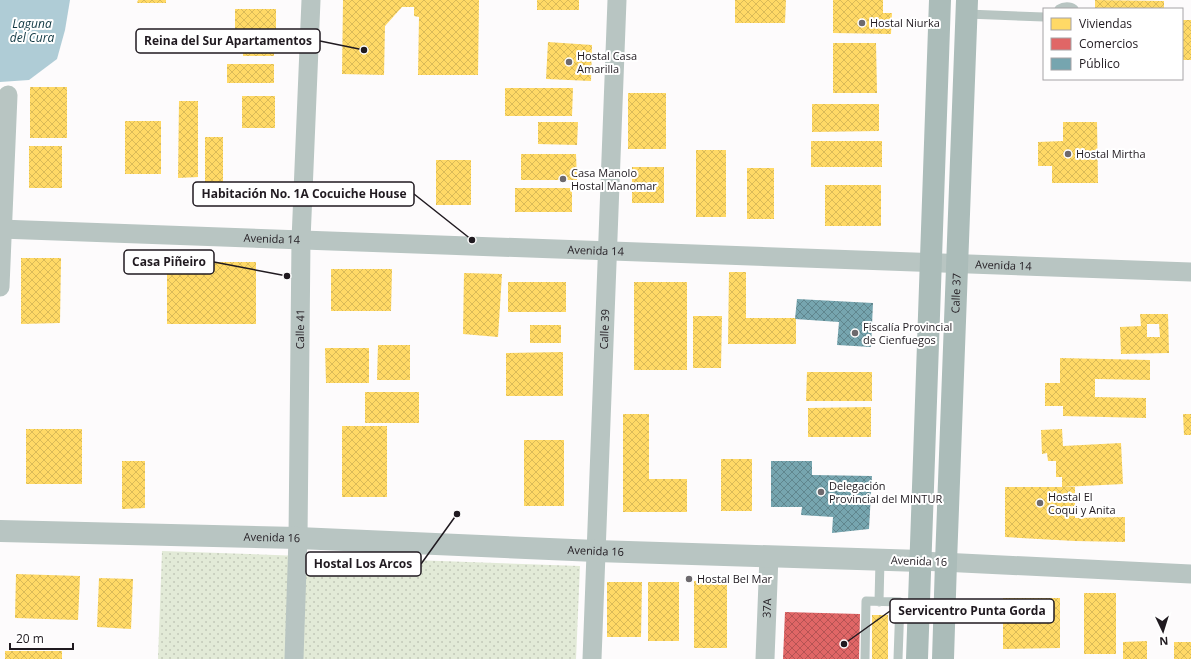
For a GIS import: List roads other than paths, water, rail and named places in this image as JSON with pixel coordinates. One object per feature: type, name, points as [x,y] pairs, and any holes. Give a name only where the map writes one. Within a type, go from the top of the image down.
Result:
[{"type":"main road","points":[[917,659],[940,0]]},
{"type":"main road","name":"Calle 37","points":[[943,659],[967,7]]},
{"type":"street","name":"Calle 41","points":[[294,659],[298,538],[301,240],[311,0]]},
{"type":"street","name":"Calle 39","points":[[592,659],[617,0]]},
{"type":"street","points":[[0,288],[1,229],[8,95]]},
{"type":"street","name":"Avenida 14","points":[[1,229],[1191,272]]},
{"type":"street","name":"Avenida 16","points":[[0,531],[298,538],[596,551],[946,562],[1191,574]]},
{"type":"street","name":"37A","points":[[766,659],[769,556]]},
{"type":"lane","points":[[1061,8],[1064,6],[1072,8]]},
{"type":"lane","points":[[967,7],[1043,17]]},
{"type":"lane","points":[[879,602],[880,560]]},
{"type":"lane","points":[[865,659],[866,601],[900,602],[898,659]]},
{"type":"water","name":"Laguna del Cura","points":[[0,0],[70,0],[65,30],[57,59],[29,80],[0,82]]},
{"type":"place","name":"Hostal Niurka","points":[[862,23]]},
{"type":"place","name":"Reina del Sur Apartamentos","points":[[364,50]]},
{"type":"place","name":"Hostal Casa Amarilla","points":[[569,62]]},
{"type":"place","name":"Hostal Mirtha","points":[[1068,154]]},
{"type":"place","name":"Casa Manolo Hostal Manomar","points":[[563,179]]},
{"type":"place","name":"Habitación No. 1A Cocuiche House","points":[[472,240]]},
{"type":"place","name":"Casa Piñeiro","points":[[287,276]]},
{"type":"place","name":"Fiscalía Provincial de Cienfuegos","points":[[855,333]]},
{"type":"place","name":"Delegación Provincial del MINTUR","points":[[821,492]]},
{"type":"place","name":"Hostal El Coqui y Anita","points":[[1040,503]]},
{"type":"place","name":"Hostal Los Arcos","points":[[457,514]]},
{"type":"place","name":"Hostal Bel Mar","points":[[689,579]]},
{"type":"place","name":"Servicentro Punta Gorda","points":[[844,644]]}]
